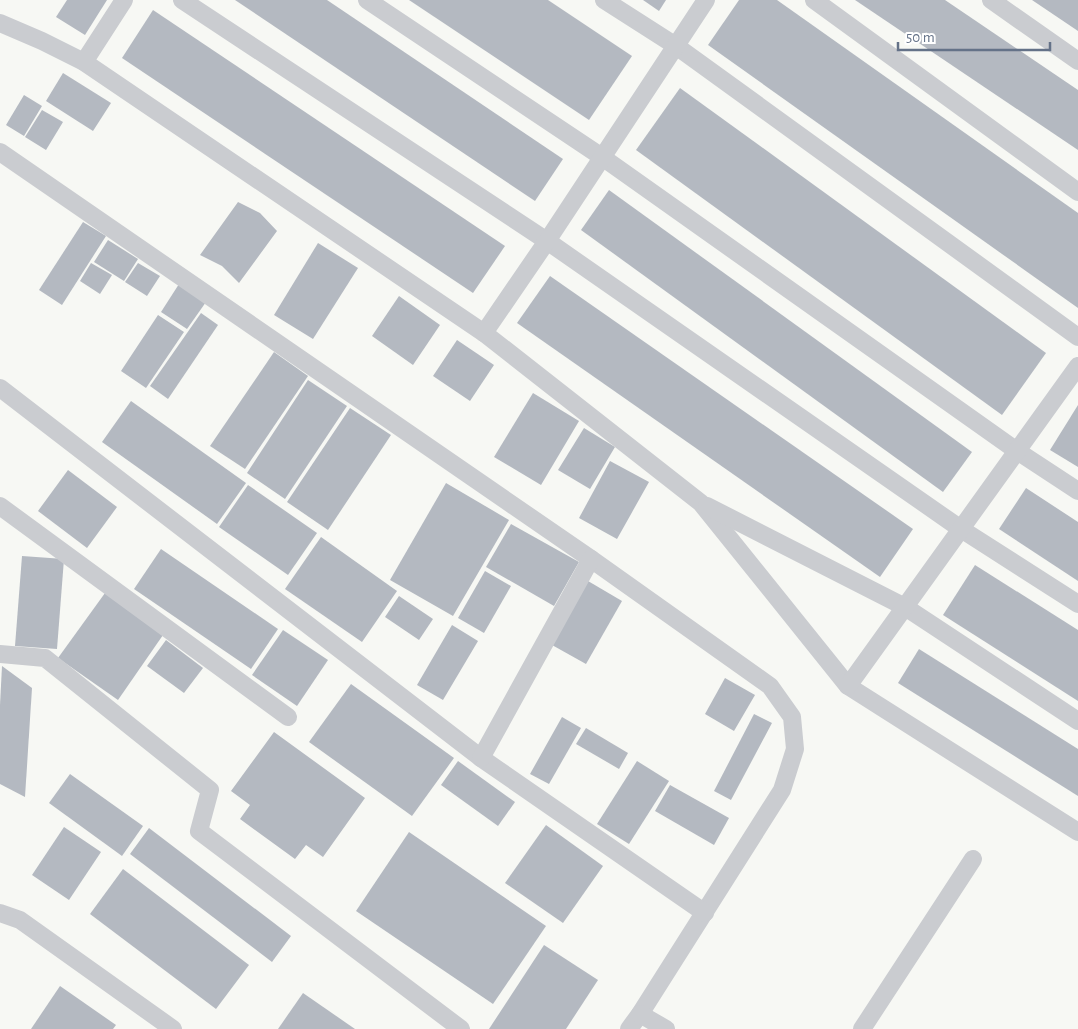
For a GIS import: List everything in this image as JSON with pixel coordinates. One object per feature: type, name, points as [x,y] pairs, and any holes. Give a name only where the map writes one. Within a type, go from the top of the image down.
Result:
[{"type":"street","points":[[84,62],[124,0]]},
{"type":"street","points":[[182,0],[547,241],[961,529],[1078,604]]},
{"type":"street","points":[[367,0],[602,157],[1078,491]]},
{"type":"street","points":[[604,0],[676,46],[1078,337]]},
{"type":"street","points":[[484,333],[706,0]]},
{"type":"street","points":[[814,0],[1078,192]]},
{"type":"street","points":[[991,0],[1078,61]]},
{"type":"street","points":[[0,23],[84,62],[484,333],[701,503],[905,607],[1078,721]]},
{"type":"street","points":[[0,152],[591,559],[770,686],[792,717],[795,749],[782,790],[629,1029]]},
{"type":"street","points":[[848,686],[1078,366]]},
{"type":"street","points":[[0,388],[481,758],[705,913]]},
{"type":"street","points":[[701,503],[848,686],[1078,832]]},
{"type":"street","points":[[0,506],[288,717]]},
{"type":"street","points":[[481,758],[591,559]]},
{"type":"street","points":[[0,654],[45,658],[210,790],[200,830],[461,1029]]},
{"type":"street","points":[[862,1029],[973,859]]},
{"type":"street","points":[[0,913],[20,920],[174,1029]]},
{"type":"street","points":[[640,1014],[666,1029]]},
{"type":"building","points":[[67,0],[107,0],[85,35],[56,17]]},
{"type":"building","points":[[235,0],[327,0],[563,159],[535,201]]},
{"type":"building","points":[[409,0],[548,0],[632,56],[589,120]]},
{"type":"building","points":[[643,0],[666,0],[659,11]]},
{"type":"building","points":[[739,0],[777,0],[1078,213],[1078,308],[708,45]]},
{"type":"building","points":[[855,0],[945,0],[1078,90],[1078,150]]},
{"type":"building","points":[[1032,0],[1078,0],[1078,31]]},
{"type":"building","points":[[153,10],[505,246],[473,293],[122,58]]},
{"type":"building","points":[[63,73],[111,103],[93,131],[46,101]]},
{"type":"building","points":[[680,88],[1046,353],[1002,415],[636,150]]},
{"type":"building","points":[[24,95],[42,106],[24,136],[6,125]]},
{"type":"building","points":[[42,110],[63,122],[46,150],[25,137]]},
{"type":"building","points":[[609,190],[972,452],[943,492],[581,230]]},
{"type":"building","points":[[238,202],[260,213],[277,231],[239,283],[222,266],[200,255]]},
{"type":"building","points":[[83,222],[106,236],[62,305],[39,290]]},
{"type":"building","points":[[108,240],[138,259],[124,281],[94,262]]},
{"type":"building","points":[[318,243],[358,268],[313,339],[274,315]]},
{"type":"building","points":[[91,263],[112,275],[100,294],[80,281]]},
{"type":"building","points":[[138,263],[160,276],[147,296],[125,282]]},
{"type":"building","points":[[550,276],[913,529],[880,577],[517,323]]},
{"type":"building","points":[[179,284],[206,302],[187,329],[161,312]]},
{"type":"building","points":[[399,296],[440,325],[413,365],[372,336]]},
{"type":"building","points":[[201,313],[218,325],[168,399],[150,386]]},
{"type":"building","points":[[158,315],[184,332],[146,388],[121,371]]},
{"type":"building","points":[[457,340],[494,365],[470,401],[433,376]]},
{"type":"building","points":[[274,352],[308,376],[245,469],[210,446]]},
{"type":"building","points":[[308,380],[347,406],[285,499],[247,473]]},
{"type":"building","points":[[533,393],[579,421],[541,485],[494,457]]},
{"type":"building","points":[[131,401],[246,483],[217,524],[102,442]]},
{"type":"building","points":[[1078,405],[1078,467],[1050,450]]},
{"type":"building","points":[[350,408],[391,435],[328,530],[287,502]]},
{"type":"building","points":[[584,428],[615,447],[590,489],[558,470]]},
{"type":"building","points":[[610,461],[649,482],[617,539],[579,518]]},
{"type":"building","points":[[68,470],[117,507],[87,548],[38,511]]},
{"type":"building","points":[[446,483],[509,520],[453,616],[390,580]]},
{"type":"building","points":[[248,485],[317,533],[288,575],[219,527]]},
{"type":"building","points":[[1026,488],[1078,522],[1078,581],[999,529]]},
{"type":"building","points":[[511,524],[579,562],[554,606],[486,567]]},
{"type":"building","points":[[321,537],[397,591],[362,642],[285,589]]},
{"type":"building","points":[[161,549],[278,629],[251,669],[134,589]]},
{"type":"building","points":[[22,556],[64,559],[57,649],[15,646]]},
{"type":"building","points":[[975,565],[1078,630],[1078,701],[943,615]]},
{"type":"building","points":[[485,571],[511,586],[484,633],[458,618]]},
{"type":"building","points":[[588,581],[622,601],[586,664],[552,645]]},
{"type":"building","points":[[105,593],[163,635],[118,700],[58,658]]},
{"type":"building","points":[[399,596],[433,619],[419,640],[385,617]]},
{"type":"building","points":[[452,625],[478,641],[443,700],[417,685]]},
{"type":"building","points":[[283,630],[328,660],[297,706],[252,675]]},
{"type":"building","points":[[166,640],[203,668],[184,693],[147,666]]},
{"type":"building","points":[[919,649],[1078,749],[1078,796],[898,683]]},
{"type":"building","points":[[2,666],[32,688],[25,797],[0,784]]},
{"type":"building","points":[[725,678],[755,695],[734,731],[705,714]]},
{"type":"building","points":[[351,684],[454,758],[412,816],[309,742]]},
{"type":"building","points":[[754,714],[772,723],[731,800],[714,791]]},
{"type":"building","points":[[562,717],[581,728],[549,784],[530,774]]},
{"type":"building","points":[[586,728],[628,753],[619,769],[576,744]]},
{"type":"building","points":[[274,732],[365,798],[323,857],[306,845],[295,859],[240,819],[250,805],[231,791]]},
{"type":"building","points":[[458,761],[515,802],[498,826],[441,785]]},
{"type":"building","points":[[637,761],[669,781],[629,844],[597,824]]},
{"type":"building","points":[[70,774],[143,826],[122,856],[49,803]]},
{"type":"building","points":[[670,785],[729,818],[714,845],[655,811]]},
{"type":"building","points":[[546,825],[603,866],[563,923],[505,883]]},
{"type":"building","points":[[64,827],[101,852],[69,900],[32,875]]},
{"type":"building","points":[[149,828],[291,936],[272,962],[130,854]]},
{"type":"building","points":[[409,832],[546,926],[493,1004],[356,911]]},
{"type":"building","points":[[123,869],[249,965],[216,1009],[90,914]]},
{"type":"building","points":[[544,945],[598,980],[566,1029],[489,1029]]},
{"type":"building","points":[[60,986],[116,1025],[113,1029],[31,1029]]},
{"type":"building","points":[[303,993],[355,1029],[278,1029]]}]
